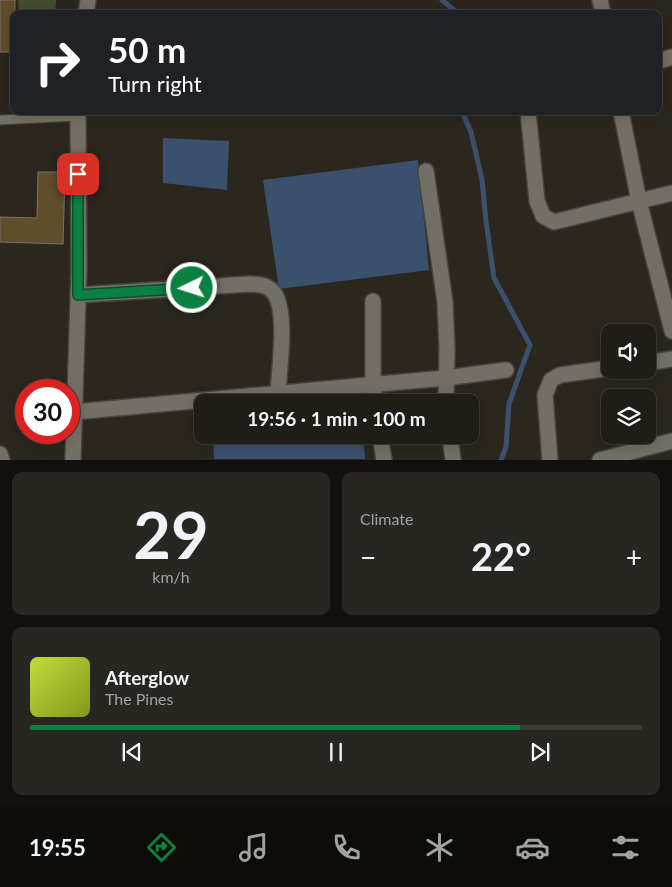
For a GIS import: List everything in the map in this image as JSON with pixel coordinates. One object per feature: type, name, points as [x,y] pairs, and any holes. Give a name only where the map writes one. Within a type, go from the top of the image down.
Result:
[{"type":"street","points":[[75,379],[78,295],[78,115]]},
{"type":"street","points":[[528,115],[537,201],[544,216],[554,222],[672,193]]},
{"type":"street","points":[[622,115],[639,202],[671,326]]},
{"type":"street","points":[[426,171],[444,302],[447,349],[446,394]]},
{"type":"street","points":[[78,295],[249,284],[260,284],[267,287],[274,293],[282,322],[278,393]]},
{"type":"street","points":[[373,301],[375,394]]},
{"type":"street","points":[[656,362],[672,359]]},
{"type":"street","points":[[550,460],[545,394],[551,380],[560,375],[601,369]]},
{"type":"street","points":[[80,411],[446,378],[506,370]]},
{"type":"street","points":[[600,460],[672,441]]},
{"type":"street","points":[[73,444],[73,460]]},
{"type":"street","points":[[381,444],[384,460]]},
{"type":"street","points":[[451,444],[453,460]]},
{"type":"street","points":[[0,454],[2,460]]},
{"type":"lane","points":[[0,120],[65,115]]},
{"type":"green space","points":[[18,0],[56,0],[55,10],[19,10]]},
{"type":"water","points":[[163,138],[229,141],[227,190],[163,183]]},
{"type":"water","points":[[418,160],[429,270],[279,289],[263,180]]},
{"type":"water","points":[[213,444],[364,444],[365,459],[214,459]]},
{"type":"building","points":[[0,0],[15,0],[15,10],[10,10],[10,52],[0,52]]},
{"type":"building","points":[[38,172],[65,172],[63,244],[0,242],[0,217],[37,218]]},
{"type":"waterway","points":[[442,0],[454,10]]},
{"type":"waterway","points":[[463,115],[471,132],[482,180],[494,278],[530,345],[509,404],[506,447],[501,460]]},
{"type":"route","points":[[78,174],[78,295],[192,288]]}]
